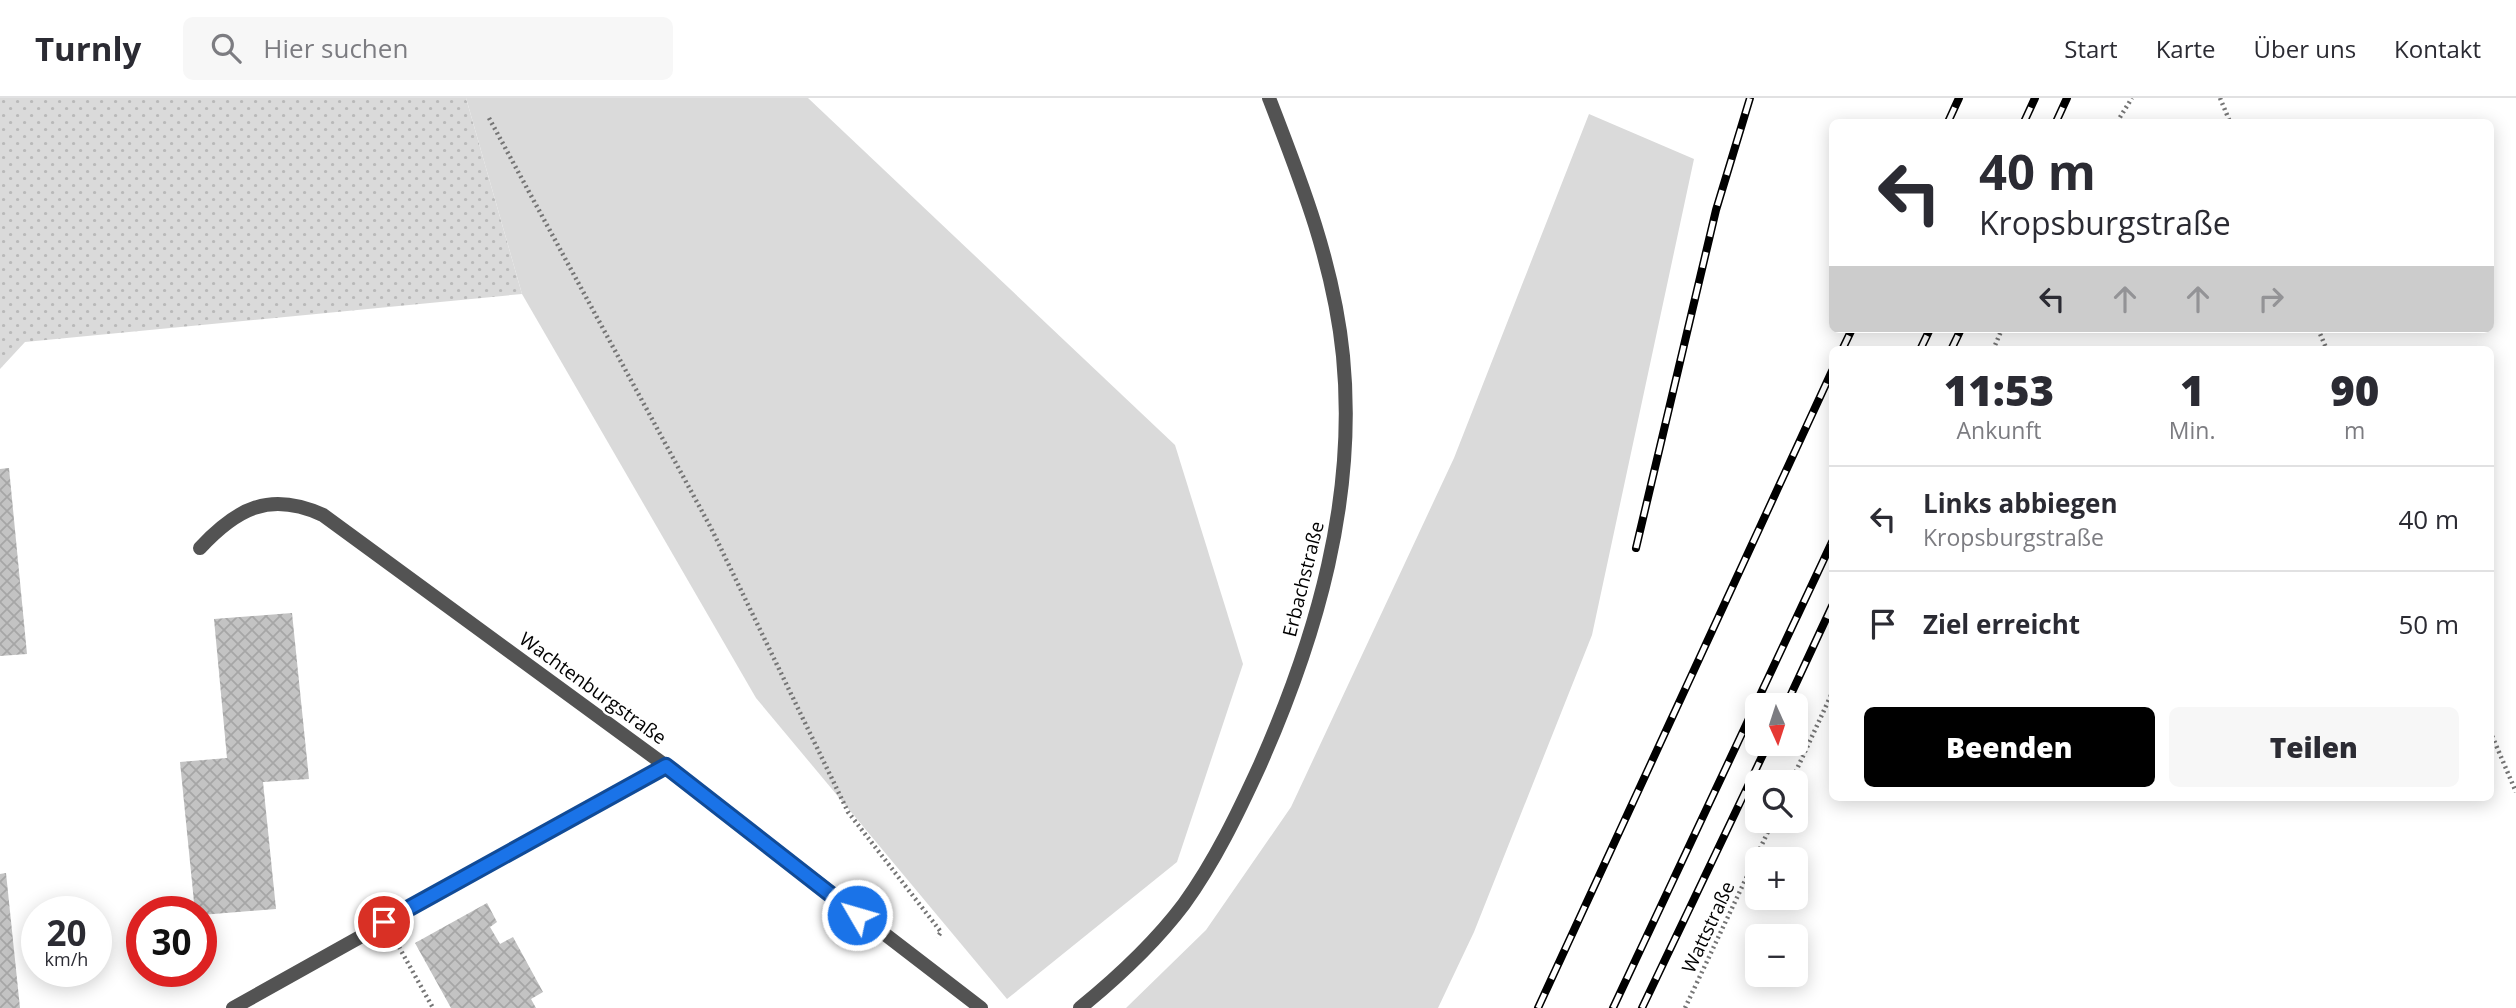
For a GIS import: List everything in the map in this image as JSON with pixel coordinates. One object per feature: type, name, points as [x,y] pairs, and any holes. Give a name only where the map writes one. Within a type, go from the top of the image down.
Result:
[{"type":"street","name":"Erbachstraße","points":[[1080,1008],[1151,943],[1183,904],[1217,850],[1251,783],[1293,684],[1312,631],[1335,538],[1342,492],[1346,401],[1338,321],[1320,236],[1269,98]]},
{"type":"street","name":"Wachtenburgstraße","points":[[200,548],[233,518],[259,505],[293,504],[323,514],[666,766],[921,965],[981,1008]]},
{"type":"street","points":[[233,1008],[666,766]]},
{"type":"path","points":[[2119,119],[2132,98]]},
{"type":"path","points":[[2220,98],[2229,119]]},
{"type":"path","points":[[489,118],[710,528],[848,812],[941,932],[921,965]]},
{"type":"path","points":[[1797,770],[1829,700]]},
{"type":"path","points":[[2494,740],[2516,792]]},
{"type":"path","name":"Wattstraße","points":[[1685,1008],[1767,833]]},
{"type":"path","points":[[384,922],[433,1008]]},
{"type":"shaded area","points":[[0,98],[466,98],[522,294],[25,342],[0,369]]},
{"type":"shaded area","points":[[466,98],[808,98],[1175,445],[1243,664],[1177,862],[1007,999],[756,698],[522,294]]},
{"type":"shaded area","points":[[1589,114],[1694,159],[1592,635],[1474,932],[1438,1008],[1126,1008],[1206,930],[1291,807],[1454,458]]},
{"type":"building","points":[[9,468],[27,654],[0,656],[0,469]]},
{"type":"building","points":[[292,613],[309,779],[263,782],[276,909],[217,914],[217,896],[193,896],[180,762],[227,758],[214,619]]},
{"type":"building","points":[[6,873],[20,1008],[0,1008],[0,874]]},
{"type":"building","points":[[487,903],[497,922],[490,927],[500,944],[513,937],[543,992],[531,999],[536,1008],[451,1008],[415,943]]},
{"type":"railway","points":[[1636,548],[1716,210],[1750,98]]},
{"type":"railway","points":[[1949,119],[1959,98]]},
{"type":"railway","points":[[2025,119],[2035,98]]},
{"type":"railway","points":[[2057,119],[2067,98]]},
{"type":"railway","points":[[1844,346],[1850,333]]},
{"type":"railway","points":[[1922,346],[1928,333]]},
{"type":"railway","points":[[1953,346],[1959,333]]},
{"type":"railway","points":[[1538,1008],[1829,378]]},
{"type":"railway","points":[[1613,1008],[1829,548]]},
{"type":"railway","points":[[1792,693],[1829,612]]},
{"type":"railway","points":[[1642,1008],[1762,756]]},
{"type":"route","points":[[384,922],[666,766],[857,915]]}]
